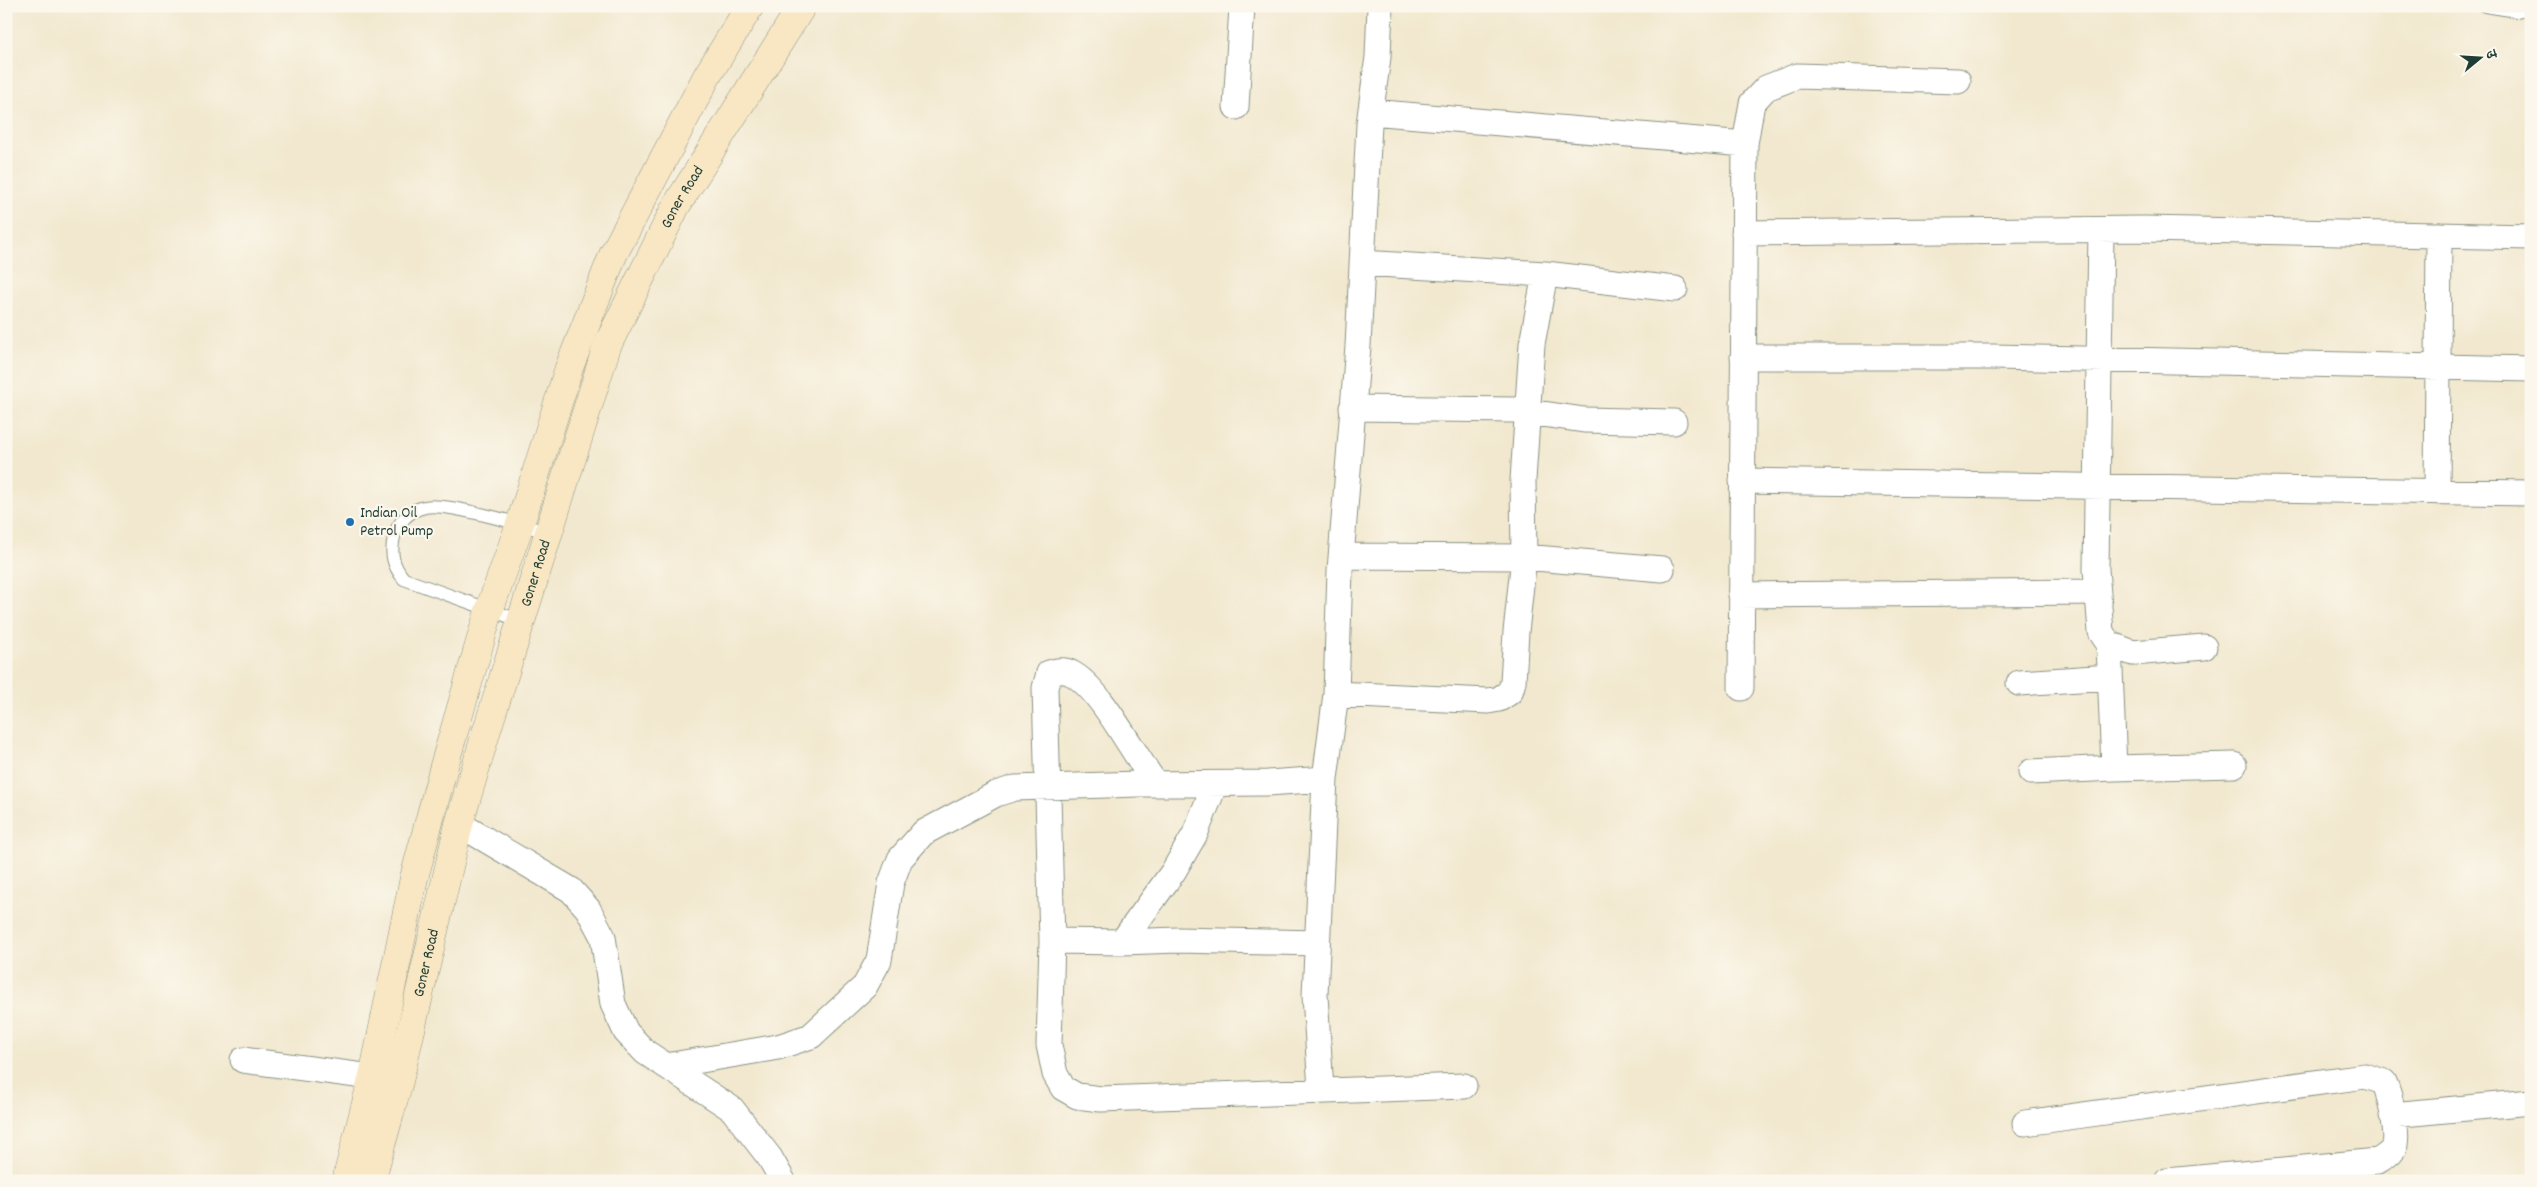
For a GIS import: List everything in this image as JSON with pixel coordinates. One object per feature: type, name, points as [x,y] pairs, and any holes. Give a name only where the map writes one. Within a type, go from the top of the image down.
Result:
[{"type":"street","name":"Goner Road","points":[[371,1181],[414,878],[488,610],[520,524],[569,368],[613,255],[707,76],[750,6]]},
{"type":"street","name":"Goner Road","points":[[346,1181],[386,1079],[521,621],[607,346],[676,206],[802,6]]},
{"type":"street","points":[[1236,107],[1242,6]]},
{"type":"street","points":[[1321,1090],[1315,995],[1325,779],[1336,694],[1342,556],[1371,112],[1378,57],[1380,6]]},
{"type":"street","points":[[707,76],[743,100]]},
{"type":"street","points":[[1741,688],[1745,144],[1752,103],[1766,88],[1797,76],[1958,81]]},
{"type":"street","points":[[1371,112],[1745,144]]},
{"type":"street","points":[[1744,233],[2101,230],[2531,237]]},
{"type":"street","points":[[2101,230],[2098,592],[2101,632],[2109,644],[2114,768]]},
{"type":"street","points":[[2437,492],[2439,235]]},
{"type":"street","points":[[1362,263],[1544,274],[1675,289]]},
{"type":"street","points":[[1336,694],[1488,701],[1499,699],[1510,692],[1513,682],[1524,557],[1523,480],[1532,344],[1544,274]]},
{"type":"street","points":[[1743,357],[2101,359],[2531,368]]},
{"type":"street","points":[[1352,408],[1528,412],[1584,420],[1674,422]]},
{"type":"street","points":[[1742,481],[2531,493]]},
{"type":"street","points":[[1342,556],[1524,557],[1662,569]]},
{"type":"street","points":[[1742,595],[2098,592]]},
{"type":"street","points":[[2109,644],[2133,653],[2204,647]]},
{"type":"street","points":[[1156,784],[1090,688],[1071,673],[1058,670],[1049,673],[1045,688],[1052,941],[1049,1045],[1055,1074],[1063,1088],[1077,1096],[1101,1099],[1464,1086]]},
{"type":"street","points":[[2019,683],[2110,677]]},
{"type":"street","points":[[2031,772],[2234,765]]},
{"type":"street","points":[[666,1066],[778,1047],[810,1036],[865,986],[879,960],[891,883],[900,858],[923,833],[996,794],[1015,788],[1156,784],[1268,784],[1325,779]]},
{"type":"street","points":[[1122,942],[1173,872],[1195,834],[1215,784]]},
{"type":"street","points":[[460,824],[571,890],[588,909],[603,937],[613,1004],[626,1032],[645,1052],[732,1109],[770,1158],[783,1181]]},
{"type":"street","points":[[1052,941],[1122,942],[1178,940],[1317,943]]},
{"type":"street","points":[[242,1060],[386,1079]]},
{"type":"street","points":[[2025,1123],[2365,1076],[2384,1082],[2391,1095],[2395,1144],[2390,1154],[2378,1161],[2167,1181]]},
{"type":"street","points":[[2392,1115],[2531,1102]]},
{"type":"lane","points":[[2485,6],[2517,11],[2531,8]]},
{"type":"lane","points":[[521,621],[404,578],[396,569],[391,550],[397,525],[409,513],[426,506],[446,508],[520,524],[548,533]]},
{"type":"place","name":"Indian Oil Petrol Pump","points":[[350,522]]}]
